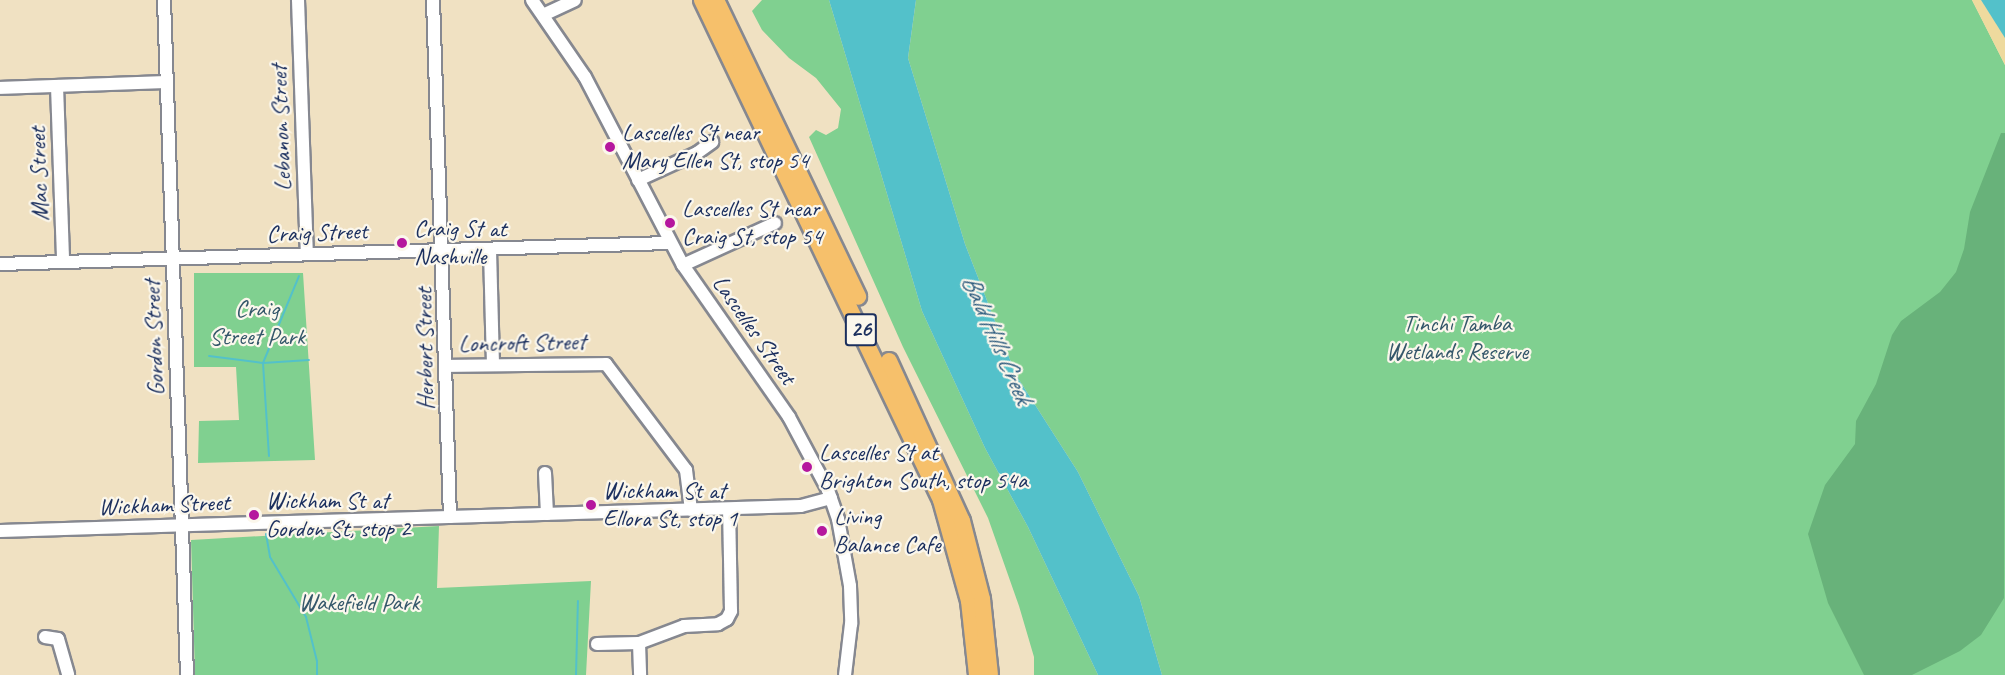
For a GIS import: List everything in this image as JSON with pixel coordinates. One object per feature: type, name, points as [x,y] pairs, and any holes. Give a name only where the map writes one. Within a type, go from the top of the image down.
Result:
[{"type":"highway","name":"26","points":[[702,0],[941,500],[969,602],[977,675]]},
{"type":"highway","name":"26","points":[[716,0],[951,491],[977,575],[990,675]]},
{"type":"street","name":"Gordon Street","points":[[164,0],[187,675]]},
{"type":"street","name":"Lebanon Street","points":[[298,0],[307,254]]},
{"type":"street","name":"Herbert Street","points":[[433,0],[450,517]]},
{"type":"street","name":"Lascelles Street","points":[[532,0],[585,77],[670,243],[789,417],[831,498],[850,586],[851,624],[845,675]]},
{"type":"street","points":[[543,15],[575,0]]},
{"type":"street","points":[[0,88],[167,82]]},
{"type":"street","name":"Mac Street","points":[[57,86],[63,261]]},
{"type":"street","points":[[638,180],[698,153],[712,142]]},
{"type":"street","points":[[684,265],[775,223]]},
{"type":"street","name":"Craig Street","points":[[0,264],[670,243]]},
{"type":"street","points":[[490,250],[493,365]]},
{"type":"street","name":"Loncroft Street","points":[[446,366],[606,364],[686,470],[691,510]]},
{"type":"street","points":[[545,473],[547,514]]},
{"type":"street","name":"Wickham Street","points":[[0,531],[809,506],[831,498]]},
{"type":"street","points":[[597,644],[639,643],[684,626],[730,623],[729,509]]},
{"type":"street","points":[[45,637],[58,639],[68,675]]},
{"type":"street","points":[[639,643],[640,675]]},
{"type":"green space","points":[[762,0],[829,0],[922,311],[985,448],[1028,527],[1098,675],[1034,675],[1034,657],[988,518],[903,347],[809,137],[816,130],[826,135],[838,128],[841,109],[816,78],[789,58],[762,30],[752,11]]},
{"type":"green space","name":"Tinchi Tamba Wetlands Reserve","points":[[916,0],[1972,0],[2005,65],[2005,675],[1162,675],[1139,596],[1078,472],[1016,375],[965,244],[908,58]]},
{"type":"green space","points":[[2001,133],[2005,133],[2004,598],[1981,635],[1960,651],[1912,675],[1864,675],[1828,603],[1808,534],[1825,485],[1855,444],[1856,421],[1876,384],[1892,335],[1901,321],[1940,292],[1956,272],[1964,249],[1970,212]]},
{"type":"green space","name":"Craig Street Park","points":[[194,273],[303,273],[315,460],[198,463],[199,421],[239,420],[236,367],[194,367]]},
{"type":"green space","name":"Wakefield Park","points":[[439,526],[437,588],[591,581],[586,675],[195,675],[191,540]]},
{"type":"sand","points":[[1972,0],[1981,0],[2005,37],[2005,65]]},
{"type":"water","name":"Bald Hills Creek","points":[[829,0],[916,0],[908,58],[965,244],[1016,375],[1078,472],[1139,596],[1162,675],[1098,675],[1028,527],[985,448],[922,311]]},
{"type":"water","points":[[1981,0],[2005,0],[2005,38]]},
{"type":"waterway","points":[[269,456],[263,363],[299,276]]},
{"type":"waterway","points":[[209,356],[263,363],[309,360]]},
{"type":"waterway","points":[[266,534],[270,557],[306,617],[317,661],[317,675]]},
{"type":"waterway","points":[[576,675],[578,601]]},
{"type":"place","name":"Lascelles St near Mary Ellen St, stop 54","points":[[610,147]]},
{"type":"place","name":"Lascelles St near Craig St, stop 54","points":[[670,223]]},
{"type":"place","name":"Craig St at Nashville","points":[[402,243]]},
{"type":"place","name":"Lascelles St at Brighton South, stop 54a","points":[[807,467]]},
{"type":"place","name":"Wickham St at Ellora St, stop 1","points":[[591,505]]},
{"type":"place","name":"Wickham St at Gordon St, stop 2","points":[[254,515]]},
{"type":"place","name":"Living Balance Cafe","points":[[822,531]]}]
